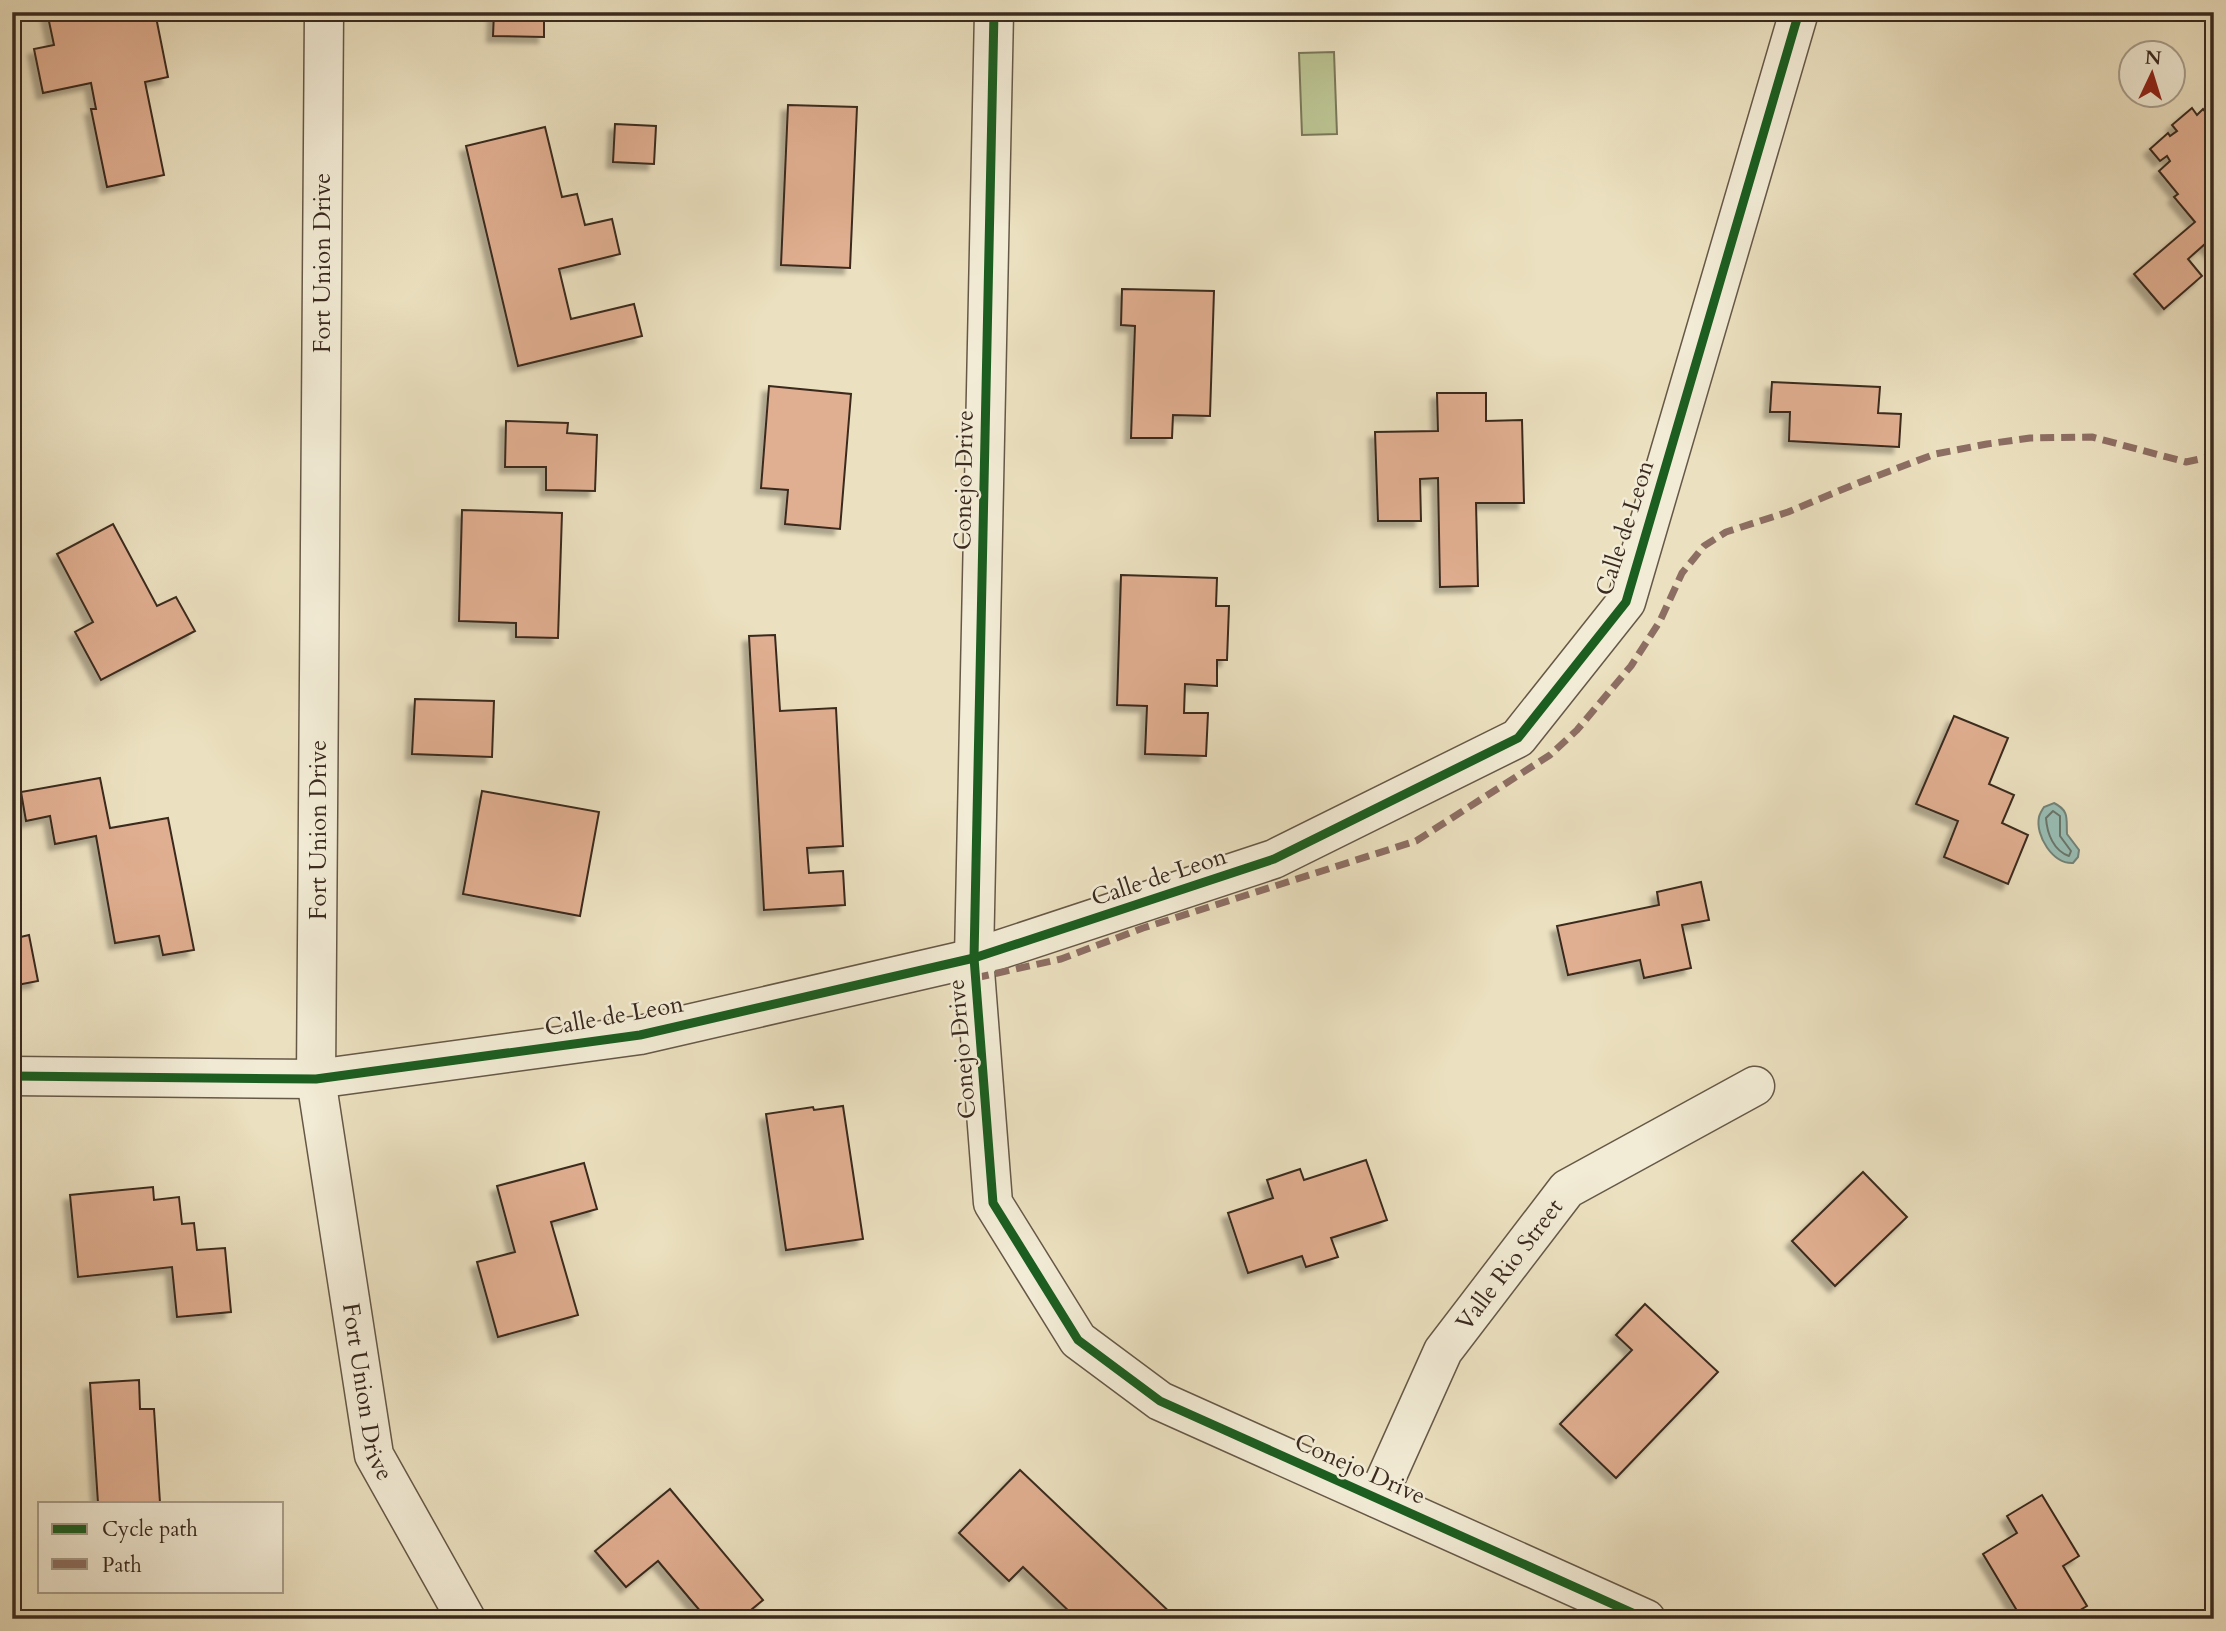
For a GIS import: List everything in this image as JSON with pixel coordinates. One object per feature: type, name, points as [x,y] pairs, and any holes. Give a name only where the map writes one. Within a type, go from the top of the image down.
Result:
[{"type":"street","name":"Fort Union Drive","points":[[324,12],[316,1079],[374,1455],[466,1619]]},
{"type":"street","name":"Conejo Drive","points":[[994,12],[974,958],[993,1203],[1078,1340],[1160,1401],[1646,1619]]},
{"type":"street","name":"Calle de Leon","points":[[12,1076],[316,1079],[640,1035],[974,958],[1274,859],[1518,738],[1626,602],[1799,12]]},
{"type":"street","name":"Valle Rio Street","points":[[1377,1498],[1443,1351],[1567,1189],[1755,1086]]},
{"type":"green space","points":[[1334,52],[1337,134],[1302,135],[1299,53]]},
{"type":"water","points":[[2054,803],[2065,812],[2067,834],[2079,850],[2073,863],[2052,854],[2040,832],[2040,813],[2044,807]]},
{"type":"building","points":[[47,12],[155,12],[168,77],[145,82],[164,175],[107,187],[91,109],[96,109],[91,83],[43,93],[34,49],[54,45]]},
{"type":"building","points":[[494,12],[544,12],[544,37],[493,36]]},
{"type":"building","points":[[788,105],[857,107],[850,268],[781,265]]},
{"type":"building","points":[[2192,108],[2197,115],[2203,109],[2214,122],[2214,254],[2205,244],[2188,259],[2202,276],[2164,309],[2134,274],[2195,222],[2174,197],[2178,194],[2159,171],[2170,161],[2167,156],[2160,161],[2150,149],[2168,133],[2170,136],[2177,131],[2172,125]]},
{"type":"building","points":[[615,124],[656,126],[654,164],[613,162]]},
{"type":"building","points":[[545,127],[562,197],[577,194],[585,225],[612,219],[620,254],[559,269],[571,319],[634,304],[642,336],[518,366],[466,146]]},
{"type":"building","points":[[1122,289],[1214,291],[1210,416],[1173,415],[1172,438],[1131,438],[1135,326],[1121,325]]},
{"type":"building","points":[[1772,382],[1880,387],[1878,413],[1901,414],[1899,447],[1789,441],[1790,412],[1770,412]]},
{"type":"building","points":[[769,386],[851,394],[840,529],[785,524],[788,490],[761,488]]},
{"type":"building","points":[[1437,393],[1486,393],[1486,421],[1522,420],[1524,503],[1476,503],[1478,586],[1440,587],[1438,478],[1420,479],[1421,521],[1378,521],[1375,432],[1438,431]]},
{"type":"building","points":[[506,421],[568,423],[567,433],[597,435],[595,491],[546,490],[546,467],[505,467]]},
{"type":"building","points":[[462,510],[562,513],[558,638],[516,637],[516,623],[459,621]]},
{"type":"building","points":[[113,524],[157,606],[176,597],[195,631],[101,680],[75,632],[93,622],[57,554]]},
{"type":"building","points":[[1121,575],[1217,578],[1216,606],[1229,606],[1227,660],[1217,660],[1217,686],[1185,684],[1184,713],[1208,713],[1206,756],[1145,754],[1147,706],[1117,705]]},
{"type":"building","points":[[775,635],[780,711],[836,708],[843,846],[807,848],[809,873],[843,871],[845,905],[764,910],[749,636]]},
{"type":"building","points":[[415,699],[494,701],[492,757],[412,754]]},
{"type":"building","points":[[1954,716],[2008,738],[1989,784],[2014,795],[2002,823],[2028,835],[2008,884],[1944,857],[1958,821],[1916,804]]},
{"type":"building","points":[[100,778],[110,828],[168,818],[194,950],[163,955],[159,936],[115,943],[96,836],[55,844],[50,816],[26,821],[21,792]]},
{"type":"building","points":[[482,791],[599,812],[580,916],[463,894]]},
{"type":"building","points":[[1701,882],[1709,920],[1682,925],[1691,968],[1644,978],[1640,960],[1568,975],[1557,926],[1659,905],[1657,892]]},
{"type":"building","points":[[29,935],[38,981],[12,986],[12,939]]},
{"type":"building","points":[[843,1106],[863,1239],[786,1250],[766,1114],[813,1107],[814,1110]]},
{"type":"building","points":[[1366,1160],[1387,1220],[1331,1238],[1338,1257],[1306,1267],[1302,1256],[1248,1273],[1228,1213],[1273,1198],[1267,1180],[1300,1169],[1304,1180]]},
{"type":"building","points":[[584,1163],[597,1209],[551,1222],[578,1315],[498,1337],[477,1262],[515,1252],[497,1186]]},
{"type":"building","points":[[1863,1172],[1907,1217],[1835,1286],[1792,1241]]},
{"type":"building","points":[[153,1187],[154,1200],[179,1197],[182,1224],[194,1223],[197,1250],[225,1248],[231,1312],[177,1317],[172,1267],[78,1277],[70,1195]]},
{"type":"building","points":[[1645,1304],[1718,1372],[1616,1478],[1560,1424],[1632,1350],[1616,1335]]},
{"type":"building","points":[[139,1380],[140,1409],[154,1409],[160,1502],[98,1502],[90,1383]]},
{"type":"building","points":[[1020,1470],[1177,1619],[1071,1619],[1074,1616],[1023,1567],[1009,1581],[959,1533]]},
{"type":"building","points":[[670,1489],[763,1600],[740,1619],[693,1619],[701,1612],[658,1561],[626,1587],[595,1551]]},
{"type":"building","points":[[2042,1495],[2079,1556],[2063,1566],[2087,1606],[2065,1619],[2022,1619],[1983,1554],[2017,1533],[2007,1516]]},
{"type":"building","points":[[1350,1611],[1364,1619],[1346,1619]]},
{"type":"marked path","points":[[975,978],[1061,959],[1143,928],[1416,841],[1550,755],[1577,730],[1631,666],[1660,621],[1682,573],[1704,546],[1726,532],[1788,512],[1935,454],[1987,444],[2030,438],[2092,437],[2186,462],[2214,456]]},
{"type":"cycle path","points":[[994,12],[974,958],[993,1203],[1078,1340],[1160,1401],[1646,1619]]},
{"type":"cycle path","points":[[12,1076],[316,1079],[640,1035],[974,958],[1274,859],[1518,738],[1626,602],[1799,12]]}]
